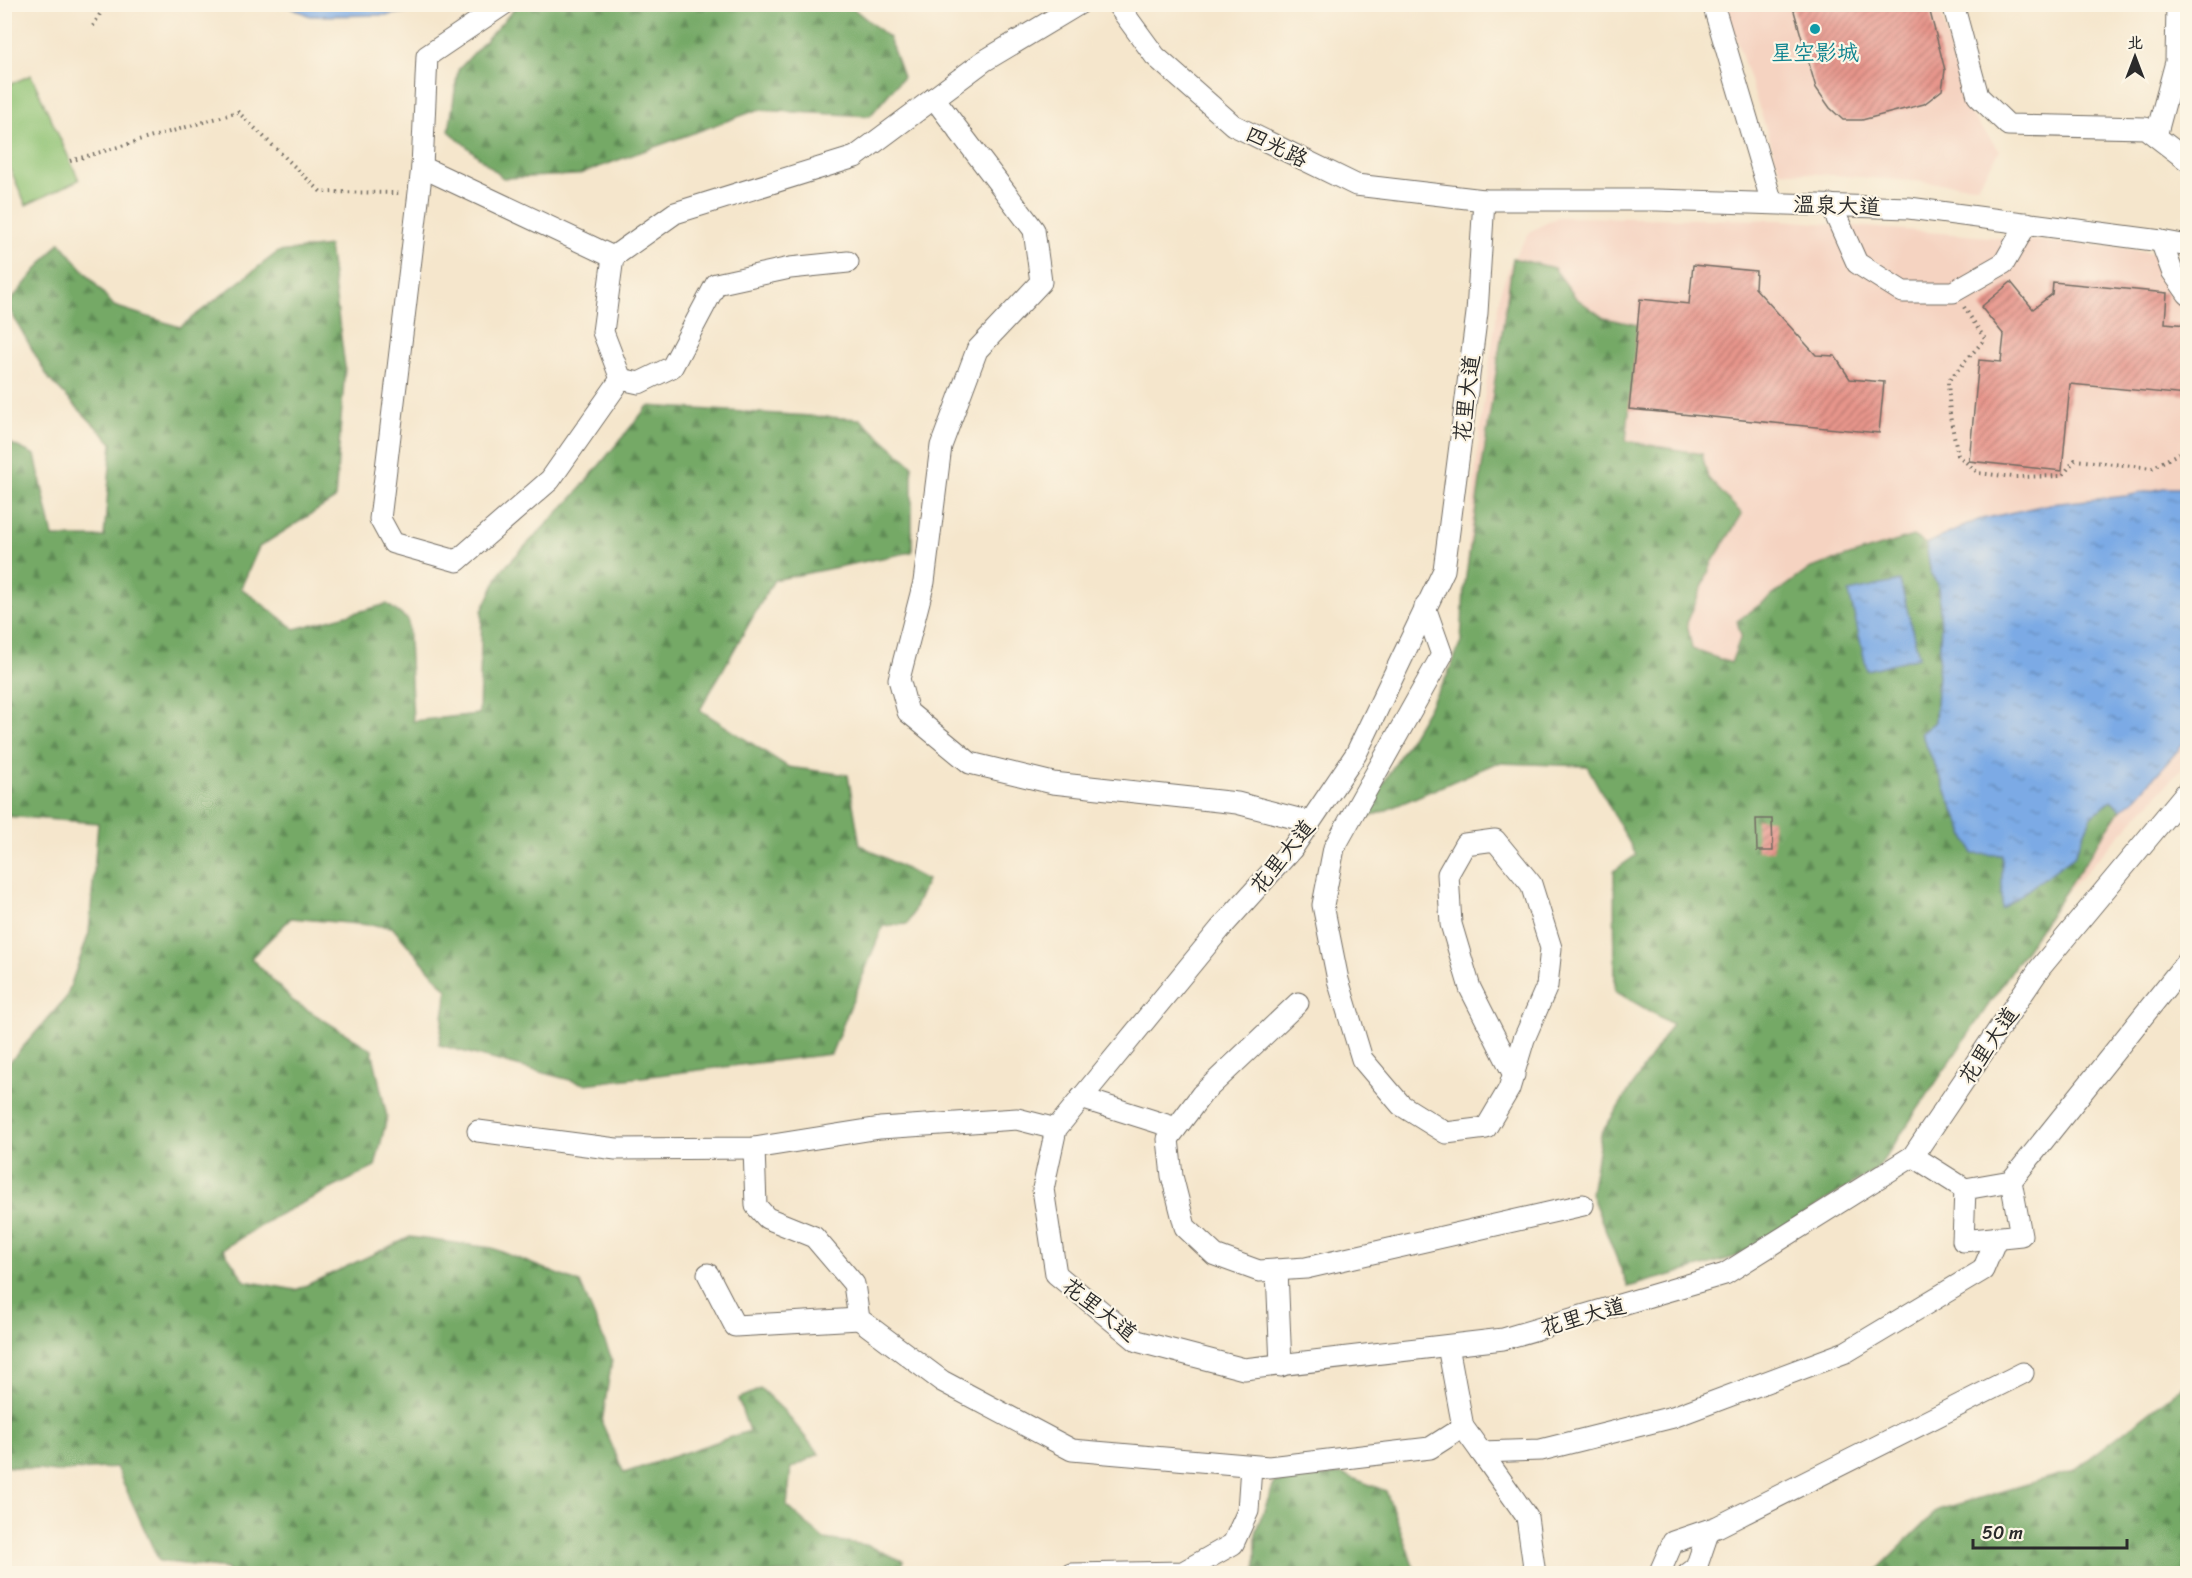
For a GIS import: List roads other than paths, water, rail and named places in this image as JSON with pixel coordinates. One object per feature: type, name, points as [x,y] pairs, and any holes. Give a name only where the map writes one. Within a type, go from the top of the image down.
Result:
[{"type":"street","points":[[504,4],[427,56],[422,167],[380,519],[393,543],[457,561],[550,480],[621,379]]},
{"type":"street","points":[[621,379],[603,332],[613,257],[675,213],[855,157],[984,61],[1079,4]]},
{"type":"street","name":"四光路","points":[[1117,4],[1155,56],[1233,125],[1356,185],[1484,200]]},
{"type":"street","points":[[1713,4],[1772,204]]},
{"type":"street","points":[[1953,4],[1978,96],[2008,125],[2145,128],[2187,161]]},
{"type":"street","points":[[2156,136],[2176,62],[2177,4]]},
{"type":"street","points":[[934,98],[1034,230],[1041,282],[977,350],[941,446],[924,582],[899,679],[908,712],[970,763],[1053,783],[1237,802],[1310,822]]},
{"type":"street","points":[[422,167],[613,257]]},
{"type":"street","name":"温泉大道","points":[[1484,200],[1657,200],[1909,208],[2187,246]]},
{"type":"street","name":"花里大道","points":[[1484,200],[1477,313],[1444,570],[1356,754],[1292,849],[1220,929],[1056,1128],[1043,1189],[1056,1274],[1137,1341],[1244,1369],[1503,1339],[1725,1274],[1913,1156],[2040,968],[2187,790]]},
{"type":"street","points":[[1831,205],[1857,262],[1903,292],[1953,292],[2004,263],[2027,223]]},
{"type":"street","points":[[2162,241],[2172,271],[2187,294]]},
{"type":"street","points":[[621,379],[639,383],[672,367],[716,284],[790,268],[848,262]]},
{"type":"street","points":[[1425,607],[1442,655],[1334,848],[1323,904],[1338,980],[1362,1059],[1401,1105],[1446,1133],[1486,1128],[1509,1089],[1514,1075],[1524,1039],[1547,986],[1551,948],[1531,884],[1494,840],[1465,844],[1448,874],[1451,924],[1470,988],[1514,1075]]},
{"type":"street","points":[[1913,1156],[1965,1189],[2011,1181],[2187,960]]},
{"type":"street","points":[[1298,1004],[1202,1094],[1168,1139],[1172,1176],[1185,1227],[1215,1255],[1259,1271],[1306,1268],[1583,1205]]},
{"type":"street","points":[[1081,1098],[1176,1128]]},
{"type":"street","points":[[478,1131],[616,1149],[754,1148],[880,1128],[1017,1119],[1056,1128]]},
{"type":"street","points":[[754,1148],[756,1206],[767,1218],[814,1237],[854,1284],[859,1319]]},
{"type":"street","points":[[1965,1189],[1963,1241],[2021,1235],[2011,1181]]},
{"type":"street","points":[[1481,1452],[1540,1450],[1673,1417],[1846,1352],[1983,1270],[1996,1237]]},
{"type":"street","points":[[1277,1270],[1281,1365]]},
{"type":"street","points":[[708,1274],[735,1326],[859,1319],[942,1381],[1072,1450],[1269,1467],[1430,1448],[1463,1427]]},
{"type":"street","points":[[1448,1346],[1463,1427],[1527,1517],[1535,1574]]},
{"type":"street","points":[[1659,1574],[1673,1542],[1709,1530],[2023,1373]]},
{"type":"street","points":[[1071,1574],[1183,1572],[1233,1544],[1248,1512],[1251,1466]]},
{"type":"street","points":[[1688,1574],[1695,1568],[1709,1530]]},
{"type":"water","points":[[289,4],[432,5],[424,9],[388,15],[310,16],[289,7]]},
{"type":"water","points":[[2164,488],[2187,488],[2187,740],[2134,800],[2121,809],[2111,800],[2092,816],[2074,856],[2002,909],[2002,855],[1973,854],[1921,733],[1935,722],[1941,626],[1938,585],[1931,574],[1926,544],[1978,520],[2050,504],[2126,496]]},
{"type":"water","points":[[1900,581],[1919,657],[1867,670],[1849,592]]},
{"type":"place","name":"星空影城","points":[[1815,29]]}]
